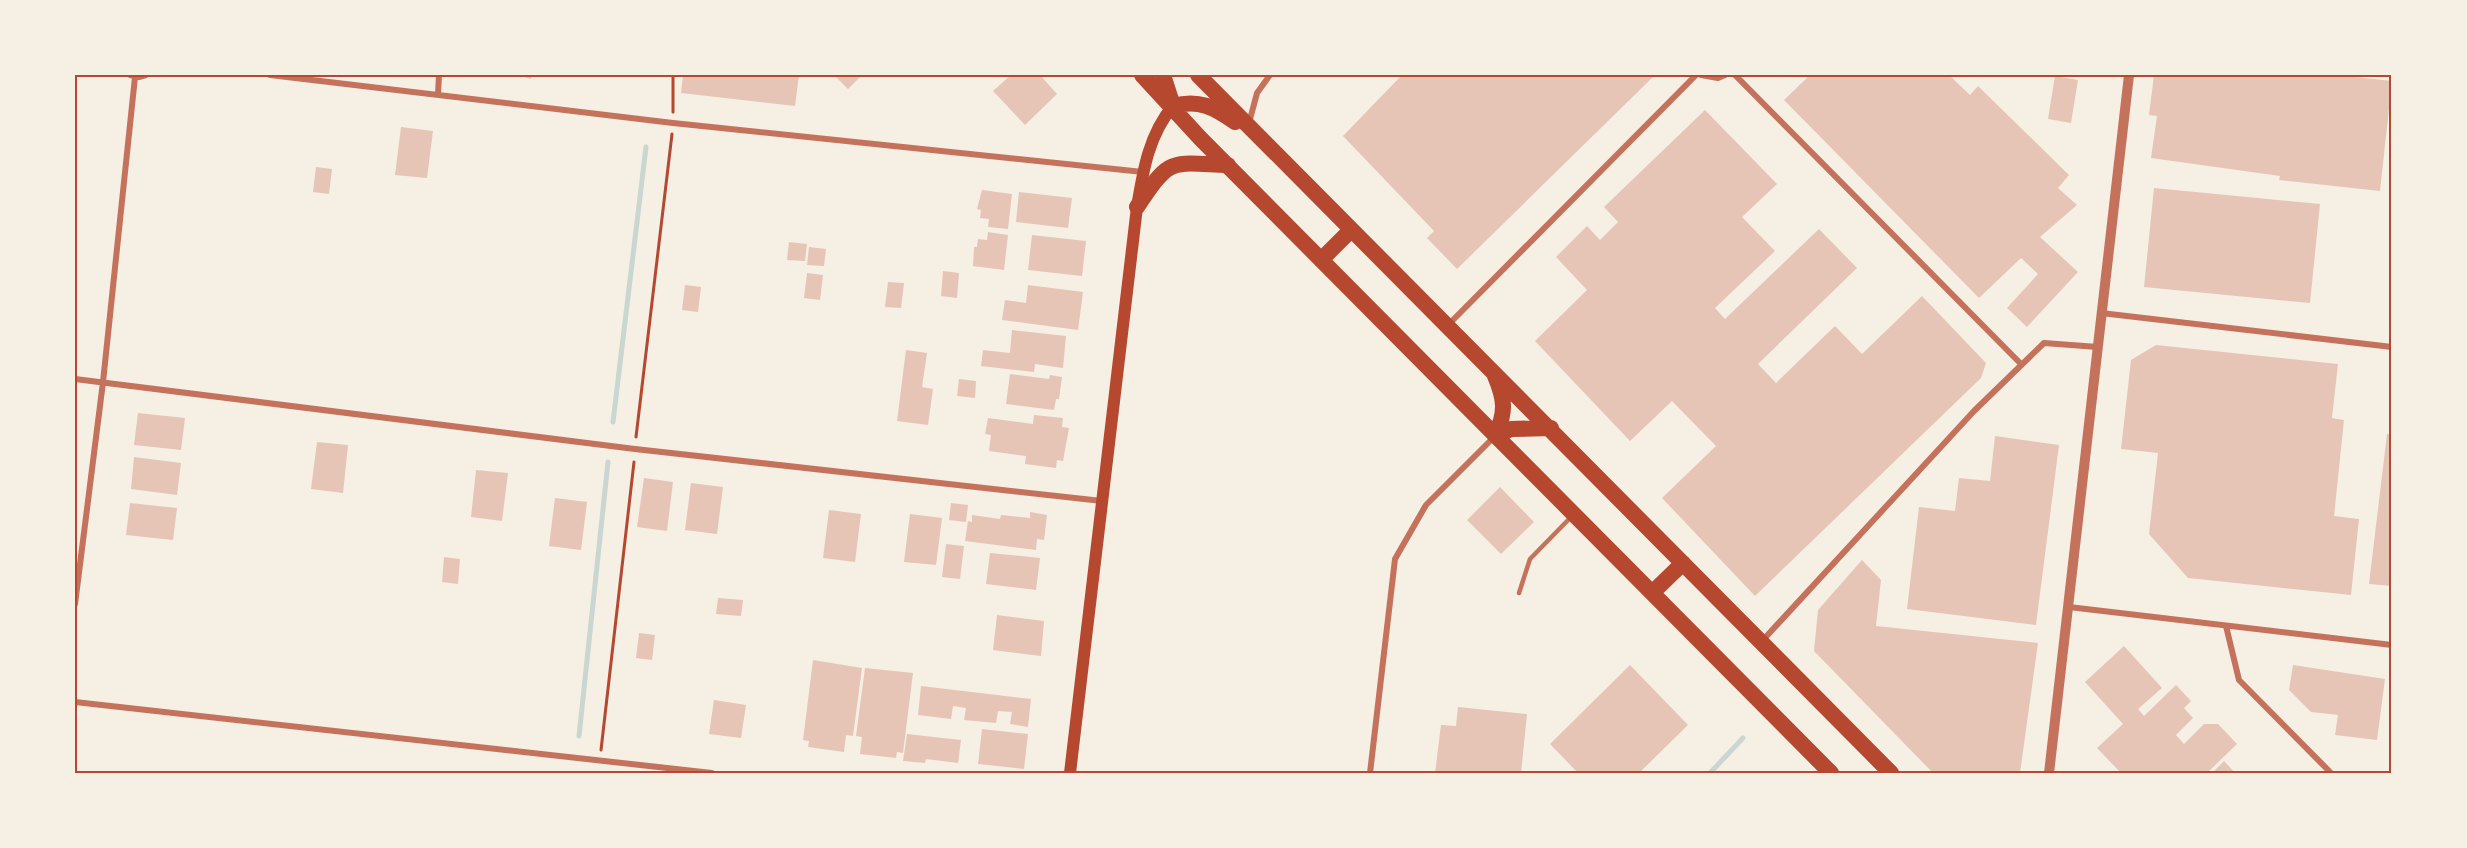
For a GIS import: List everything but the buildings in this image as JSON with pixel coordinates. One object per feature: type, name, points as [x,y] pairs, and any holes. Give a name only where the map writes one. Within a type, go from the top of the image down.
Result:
[{"type":"highway","points":[[1142,75],[1228,165],[1831,773]]},
{"type":"highway","points":[[1163,75],[1173,106]]},
{"type":"highway","points":[[1198,75],[1891,773]]},
{"type":"highway","points":[[1173,106],[1189,102],[1212,106],[1254,131]]},
{"type":"highway","points":[[1137,207],[1162,171],[1172,164],[1228,165]]},
{"type":"highway","points":[[1322,260],[1351,230]]},
{"type":"highway","points":[[1492,369],[1502,392],[1504,407],[1504,416],[1496,435]]},
{"type":"highway","points":[[1496,435],[1511,429],[1551,428]]},
{"type":"highway","points":[[1652,593],[1683,563]]},
{"type":"main road","points":[[1070,773],[1137,207],[1143,172],[1160,122],[1173,106]]},
{"type":"street","points":[[75,604],[103,382],[132,76],[146,75]]},
{"type":"street","points":[[270,75],[673,123],[1143,172]]},
{"type":"street","points":[[438,94],[439,75]]},
{"type":"street","points":[[1254,131],[1257,93],[1270,75]]},
{"type":"street","points":[[1448,325],[1696,75]]},
{"type":"street","points":[[1701,75],[1718,78],[1725,75]]},
{"type":"street","points":[[1736,75],[2021,364]]},
{"type":"street","points":[[2049,773],[2129,75]]},
{"type":"street","points":[[2101,314],[2392,347]]},
{"type":"street","points":[[1760,642],[2021,364],[2044,343],[2098,346]]},
{"type":"street","points":[[75,379],[635,449],[1102,501]]},
{"type":"street","points":[[1370,773],[1395,559],[1426,505],[1496,435]]},
{"type":"street","points":[[2069,607],[2392,645]]},
{"type":"street","points":[[2226,626],[2238,680],[2331,773]]},
{"type":"street","points":[[75,702],[712,773]]},
{"type":"lane","points":[[1520,593],[1530,559],[1574,514]]},
{"type":"path","points":[[673,75],[673,106]]},
{"type":"path","points":[[637,431],[672,134]]},
{"type":"path","points":[[601,750],[634,456]]},
{"type":"waterway","points":[[613,422],[646,147]]},
{"type":"waterway","points":[[579,736],[608,462]]},
{"type":"waterway","points":[[1710,773],[1743,738]]}]
